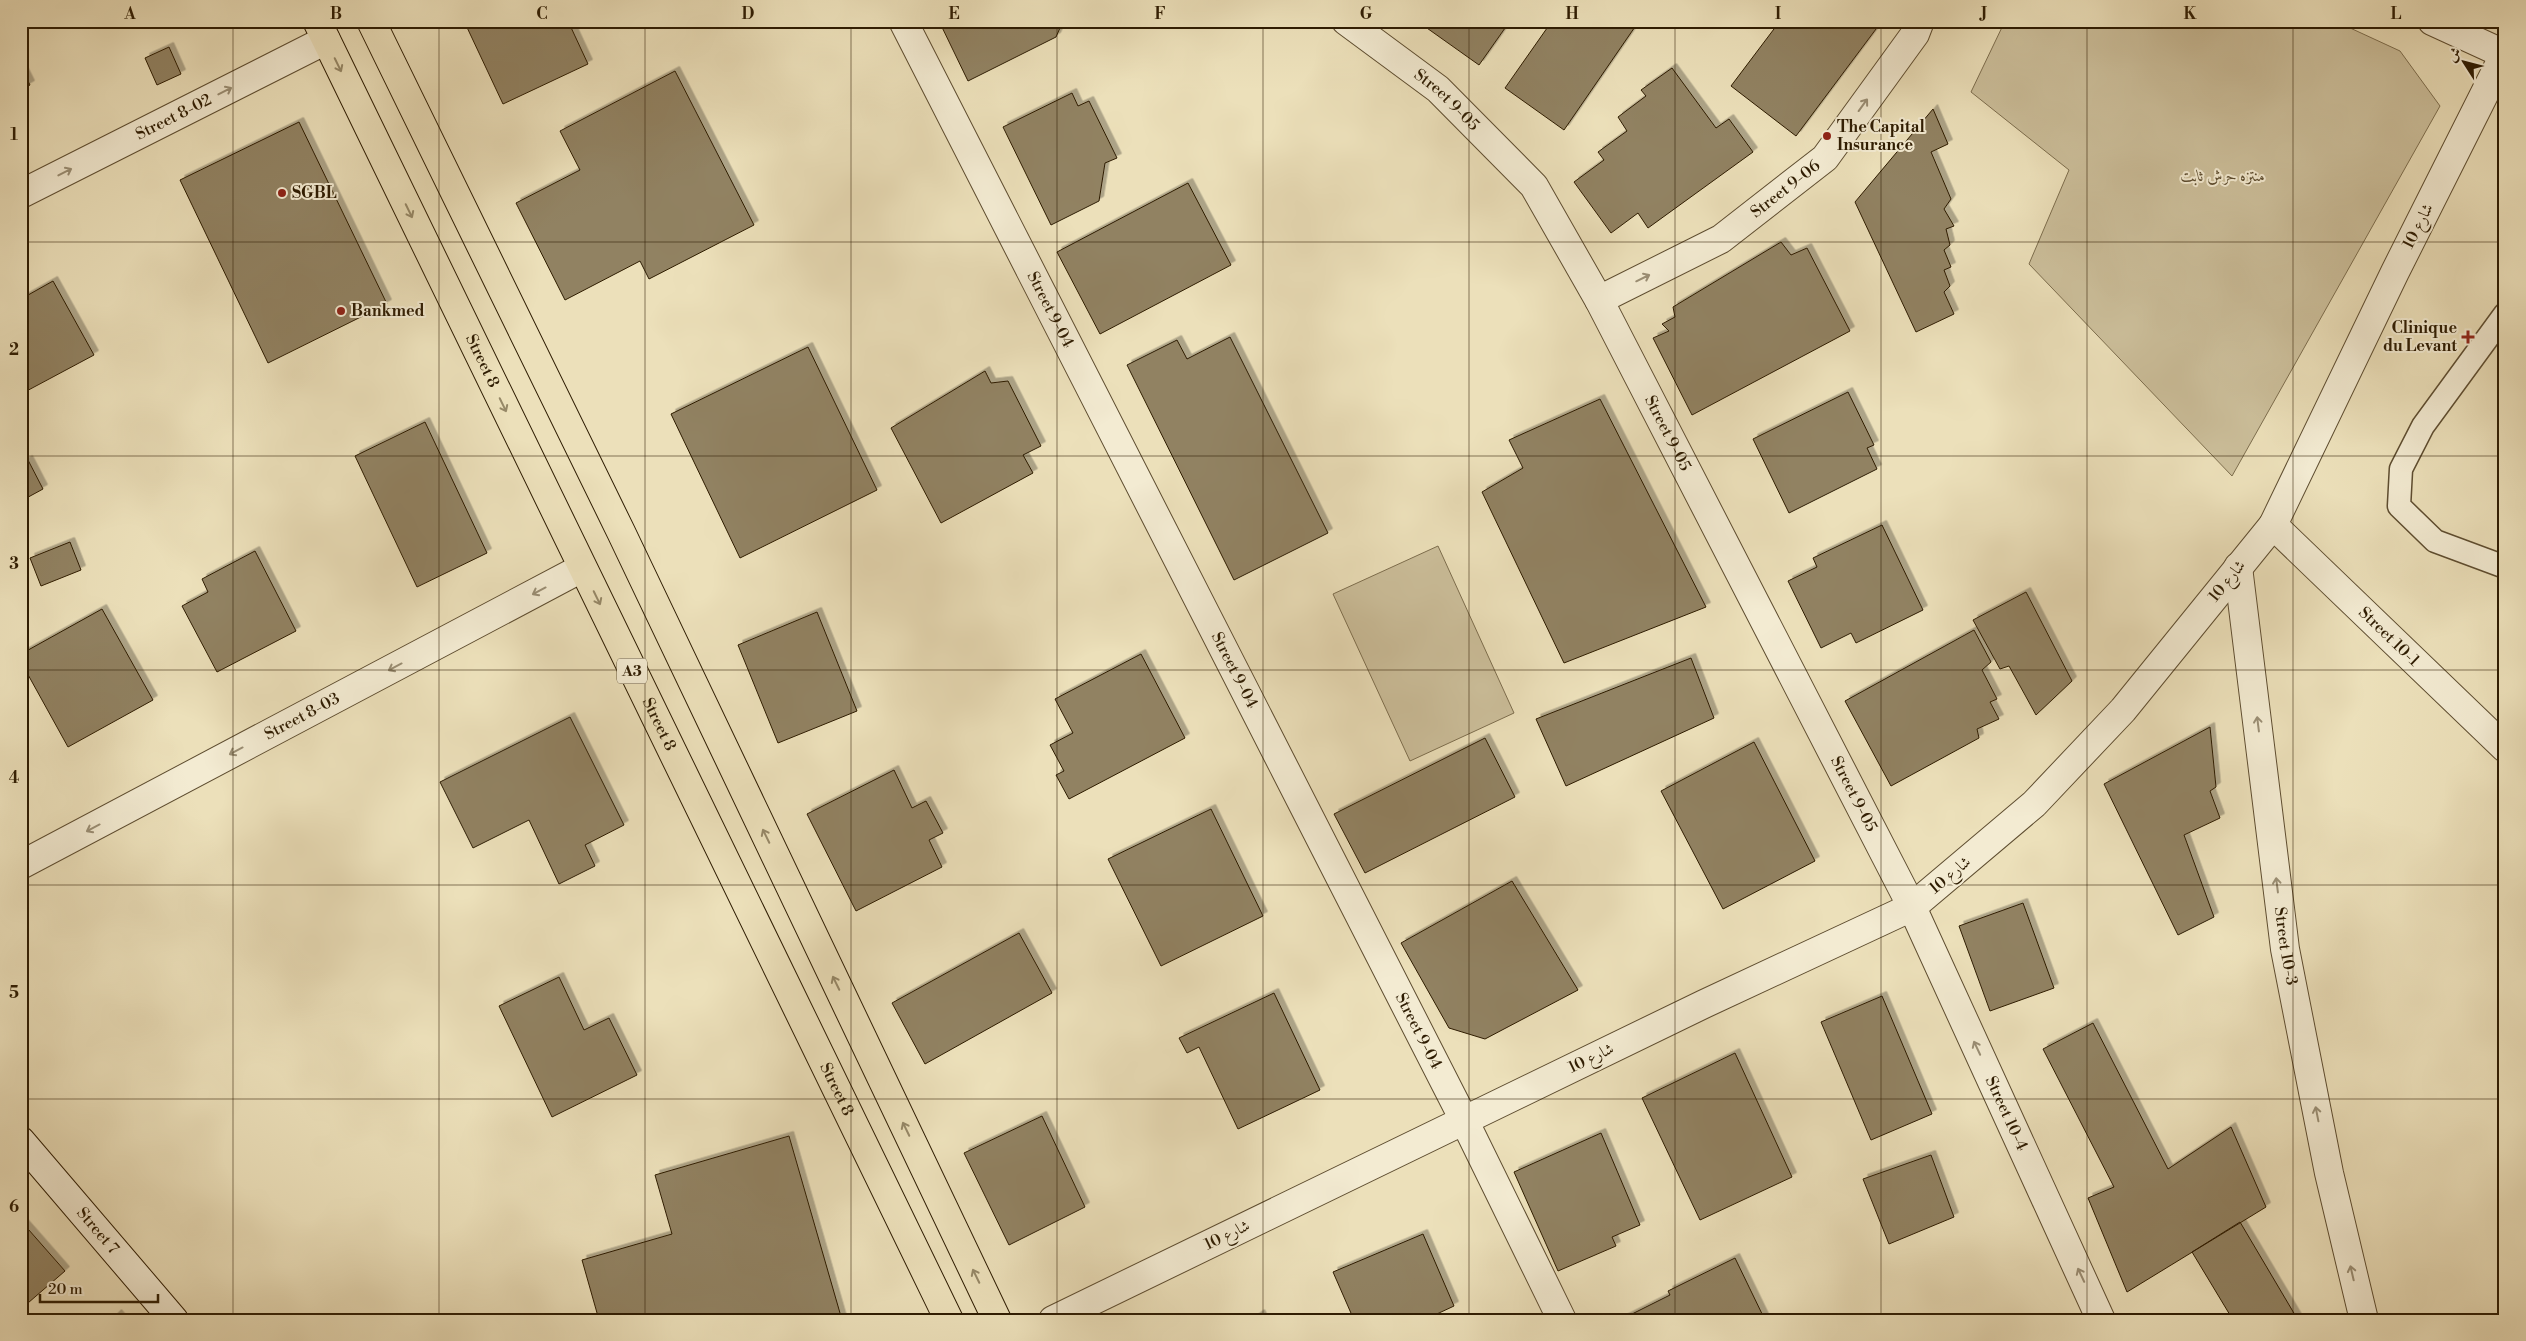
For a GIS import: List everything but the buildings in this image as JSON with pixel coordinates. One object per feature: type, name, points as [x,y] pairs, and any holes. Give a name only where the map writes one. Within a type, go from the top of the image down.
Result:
[{"type":"highway","points":[[371,21],[621,532],[997,1320]]},
{"type":"highway","name":"Street 8","points":[[321,31],[949,1320]]},
{"type":"street","name":"Street 9-04","points":[[903,21],[1464,1120],[1562,1320]]},
{"type":"street","name":"Street 9-05","points":[[1346,21],[1438,89],[1534,186],[1599,300],[1912,907]]},
{"type":"street","name":"Street 9-06","points":[[1599,300],[1721,240],[1825,158],[1915,34],[1920,21]]},
{"type":"street","points":[[2432,21],[2505,54]]},
{"type":"street","name":"Street 8-02","points":[[21,194],[321,31]]},
{"type":"street","name":"شارع 10","points":[[1053,1320],[1464,1120],[1912,907],[2034,804],[2123,710],[2273,525],[2395,272],[2505,54]]},
{"type":"street","name":"Street 10-1","points":[[2273,525],[2505,748]]},
{"type":"street","name":"Street 10-3","points":[[2238,567],[2285,949],[2329,1173],[2364,1320]]},
{"type":"street","name":"Street 8-03","points":[[21,866],[582,568]]},
{"type":"street","name":"Street 10-4","points":[[1912,907],[2101,1320]]},
{"type":"street","name":"Street 7","points":[[21,1141],[174,1320]]},
{"type":"lane","points":[[2505,314],[2424,426],[2401,469],[2399,506],[2435,542],[2505,567]]},
{"type":"green space","name":"منتزه حرش ثابت","points":[[2005,21],[2335,21],[2400,51],[2440,106],[2232,476],[2029,264],[2069,170],[1971,92]]},
{"type":"green space","points":[[1438,546],[1514,713],[1410,761],[1333,594]]},
{"type":"place","name":"The Capital Insurance","points":[[1827,136]]},
{"type":"place","name":"SGBL","points":[[282,193]]},
{"type":"place","name":"Bankmed","points":[[341,311]]},
{"type":"place","name":"Clinique du Levant","points":[[2468,337]]}]
